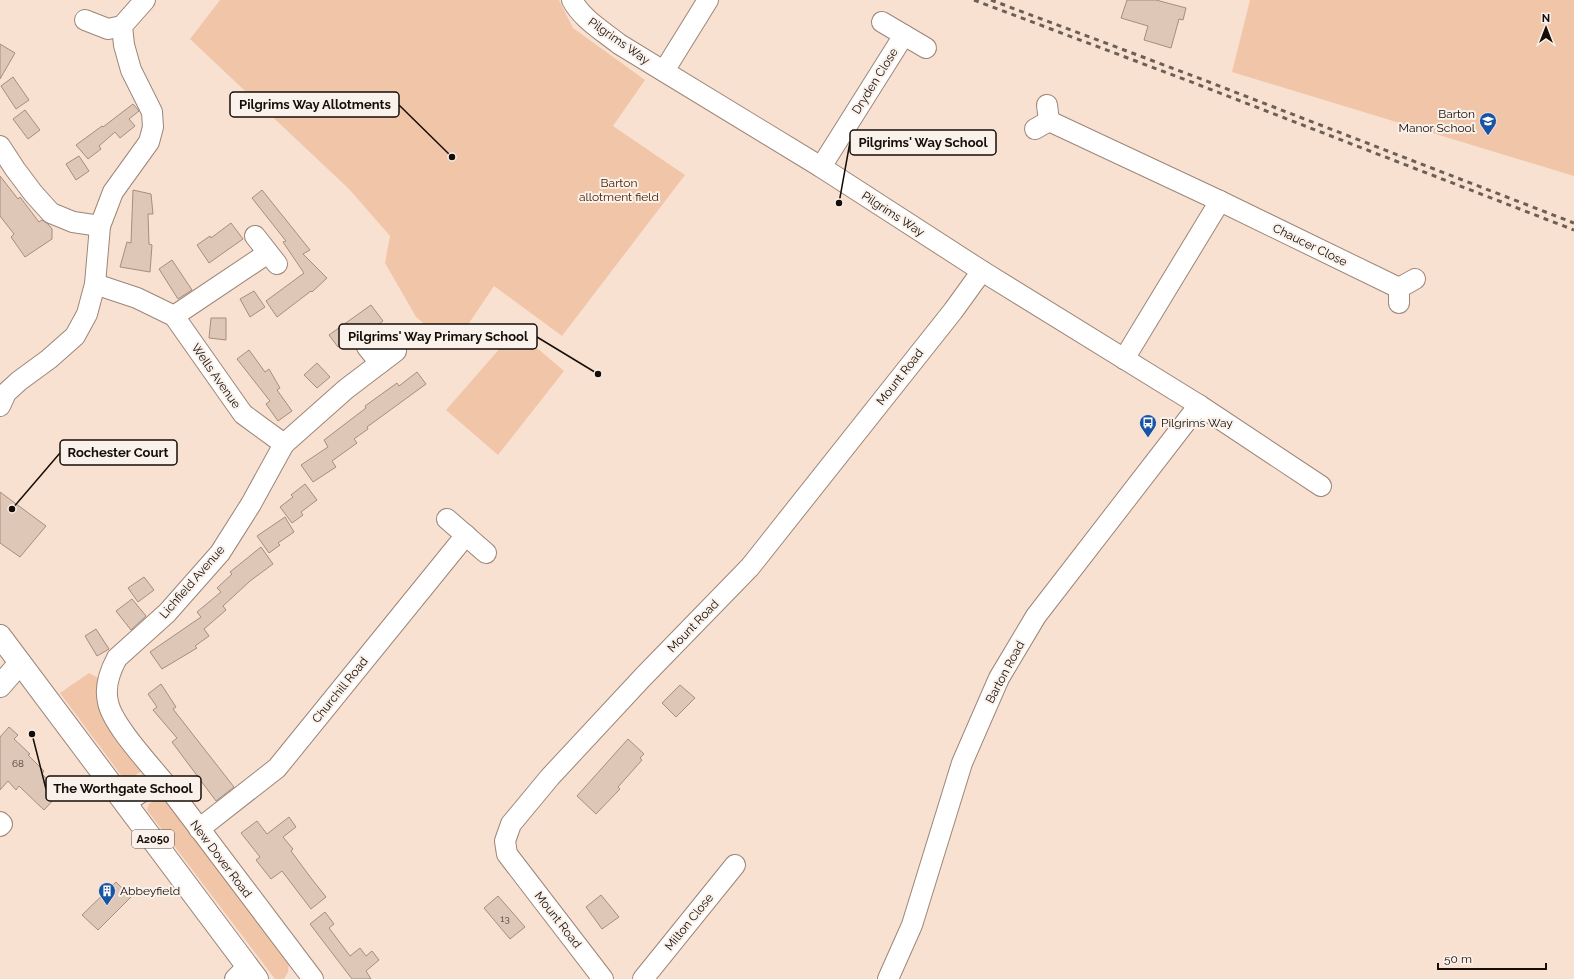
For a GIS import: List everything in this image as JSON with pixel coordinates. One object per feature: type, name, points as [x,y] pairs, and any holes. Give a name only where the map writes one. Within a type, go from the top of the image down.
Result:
[{"type":"main road","name":"A2050","points":[[0,636],[125,802],[247,975]]},
{"type":"main road","points":[[0,686],[20,663]]},
{"type":"street","points":[[85,20],[108,29],[122,26],[145,0]]},
{"type":"street","name":"Pilgrims Way","points":[[572,0],[574,5],[595,26],[619,44],[821,167],[982,271],[1199,405],[1321,486]]},
{"type":"street","points":[[664,70],[708,0]]},
{"type":"street","name":"Dryden Close","points":[[882,22],[926,48]]},
{"type":"street","points":[[0,406],[6,393],[75,336],[87,314],[95,284],[100,226],[113,192],[149,142],[153,127],[152,112],[130,64],[124,45],[122,26]]},
{"type":"street","name":"Dryden Close","points":[[821,167],[904,35]]},
{"type":"street","name":"Chaucer Close","points":[[1044,118],[1404,290]]},
{"type":"street","points":[[0,146],[24,181],[51,213],[73,222],[100,226]]},
{"type":"street","points":[[1124,358],[1220,201]]},
{"type":"street","points":[[174,316],[273,259],[254,236]]},
{"type":"street","name":"Mount Road","points":[[603,979],[507,854],[505,841],[511,824],[550,777],[643,677],[750,566],[953,311],[982,271]]},
{"type":"street","name":"Wells Avenue","points":[[95,284],[137,298],[174,316],[242,414],[284,444]]},
{"type":"street","points":[[367,347],[380,363]]},
{"type":"street","name":"Lichfield Avenue","points":[[160,786],[144,758],[112,714],[108,701],[107,689],[112,667],[118,658],[167,613],[220,553],[251,504],[284,444],[346,389],[396,351]]},
{"type":"street","name":"Barton Road","points":[[888,979],[912,925],[962,762],[999,678],[1036,616],[1199,405]]},
{"type":"street","points":[[447,519],[486,553]]},
{"type":"street","name":"Churchill Road","points":[[199,829],[277,768],[466,535]]},
{"type":"street","points":[[125,802],[160,786]]},
{"type":"street","name":"New Dover Road","points":[[160,786],[199,829],[303,976]]},
{"type":"street","points":[[0,822],[2,824],[0,826]]},
{"type":"street","name":"Milton Close","points":[[643,979],[735,865]]},
{"type":"green space","name":"Barton allotment field","points":[[220,0],[559,0],[573,28],[645,80],[613,126],[685,175],[562,336],[494,286],[453,347],[416,317],[385,263],[390,236],[349,189],[190,39]]},
{"type":"green space","name":"Barton Manor School","points":[[1250,0],[1574,0],[1574,176],[1232,72]]},
{"type":"green space","points":[[516,330],[564,371],[498,455],[446,410]]},
{"type":"green space","points":[[89,673],[101,679],[142,771],[131,778],[124,778],[121,775],[60,693]]},
{"type":"green space","points":[[156,799],[167,800],[289,962],[288,972],[284,979],[275,979],[147,810],[149,804]]},
{"type":"building","points":[[1127,0],[1156,0],[1186,8],[1183,20],[1179,19],[1171,48],[1144,40],[1148,26],[1121,18]]},
{"type":"building","points":[[0,44],[15,53],[0,79]]},
{"type":"building","points":[[13,77],[29,100],[16,109],[1,86]]},
{"type":"building","points":[[133,104],[139,111],[129,119],[135,126],[120,138],[115,132],[99,146],[101,149],[88,159],[76,145]]},
{"type":"building","points":[[25,110],[40,130],[28,139],[13,119]]},
{"type":"building","points":[[79,156],[89,171],[76,180],[66,164]]},
{"type":"building","points":[[0,176],[18,199],[20,197],[39,222],[42,220],[52,229],[52,239],[25,257],[11,237],[14,234],[0,216]]},
{"type":"building","points":[[133,190],[151,194],[153,214],[148,214],[149,244],[152,245],[150,272],[120,267],[127,242],[131,243]]},
{"type":"building","points":[[262,190],[310,250],[303,254],[327,278],[312,292],[311,291],[277,317],[266,301],[304,273],[283,242],[286,241],[252,198]]},
{"type":"building","points":[[231,223],[243,239],[209,263],[197,245],[210,236],[211,238]]},
{"type":"building","points":[[172,260],[192,290],[178,299],[159,269]]},
{"type":"building","points":[[254,291],[265,307],[250,317],[240,299]]},
{"type":"building","points":[[371,305],[383,321],[371,330],[368,326],[338,347],[329,335]]},
{"type":"building","points":[[211,318],[226,318],[226,340],[209,338]]},
{"type":"building","points":[[249,350],[265,372],[269,369],[280,388],[277,390],[292,411],[278,421],[266,404],[270,401],[237,359]]},
{"type":"building","points":[[317,363],[330,377],[317,388],[304,375]]},
{"type":"building","points":[[417,372],[426,384],[367,427],[368,429],[354,439],[357,443],[332,461],[336,467],[313,482],[301,465],[328,447],[324,440],[366,408],[365,406],[397,383],[399,386]]},
{"type":"building","points":[[305,484],[317,500],[301,512],[303,515],[292,523],[280,507],[293,497],[291,495]]},
{"type":"building","points":[[0,492],[46,526],[20,557],[0,543]]},
{"type":"building","points":[[285,517],[294,532],[278,543],[280,545],[269,553],[257,536]]},
{"type":"building","points":[[261,547],[273,564],[250,581],[223,606],[226,610],[204,629],[209,636],[195,646],[197,648],[162,669],[150,652],[201,617],[197,612],[221,592],[217,588],[232,574],[230,572]]},
{"type":"building","points":[[144,577],[154,590],[138,602],[128,588]]},
{"type":"building","points":[[132,599],[146,616],[131,630],[116,611]]},
{"type":"building","points":[[96,629],[109,649],[97,656],[85,636]]},
{"type":"building","points":[[161,684],[176,707],[173,709],[234,787],[216,801],[172,742],[177,738],[153,710],[157,707],[148,694]]},
{"type":"building","points":[[680,685],[695,698],[676,717],[662,703]]},
{"type":"building","points":[[9,727],[18,735],[14,739],[30,754],[28,755],[44,771],[42,774],[53,785],[48,790],[56,797],[44,810],[19,786],[16,790],[8,781],[0,790],[0,737]]},
{"type":"building","points":[[628,739],[644,754],[640,758],[642,760],[618,787],[620,789],[596,814],[577,796]]},
{"type":"building","points":[[289,817],[296,827],[283,837],[293,849],[291,851],[326,897],[311,909],[282,871],[271,879],[256,860],[260,857],[241,833],[257,821],[267,834]]},
{"type":"building","name":"Abbeyfield","points":[[116,882],[131,897],[98,930],[82,915]]},
{"type":"building","points":[[601,895],[619,917],[602,929],[586,907]]},
{"type":"building","points":[[498,896],[525,927],[510,939],[484,908]]},
{"type":"building","points":[[325,912],[334,924],[329,928],[350,956],[360,948],[366,956],[372,951],[379,960],[366,971],[371,979],[352,979],[310,924]]},
{"type":"railway","points":[[974,0],[1194,83],[1574,230]]},
{"type":"railway","points":[[991,0],[1196,77],[1574,223]]},
{"type":"place","name":"Barton Manor School","points":[[1488,136]]},
{"type":"place","name":"Pilgrims Way Allotments","points":[[452,157]]},
{"type":"place","name":"Pilgrims' Way School","points":[[839,203]]},
{"type":"place","name":"Pilgrims' Way Primary School","points":[[598,374]]},
{"type":"place","name":"Pilgrims Way","points":[[1148,438]]},
{"type":"place","name":"Rochester Court","points":[[12,509]]},
{"type":"place","name":"The Worthgate School","points":[[32,734]]},
{"type":"place","name":"Abbeyfield","points":[[107,906]]}]
